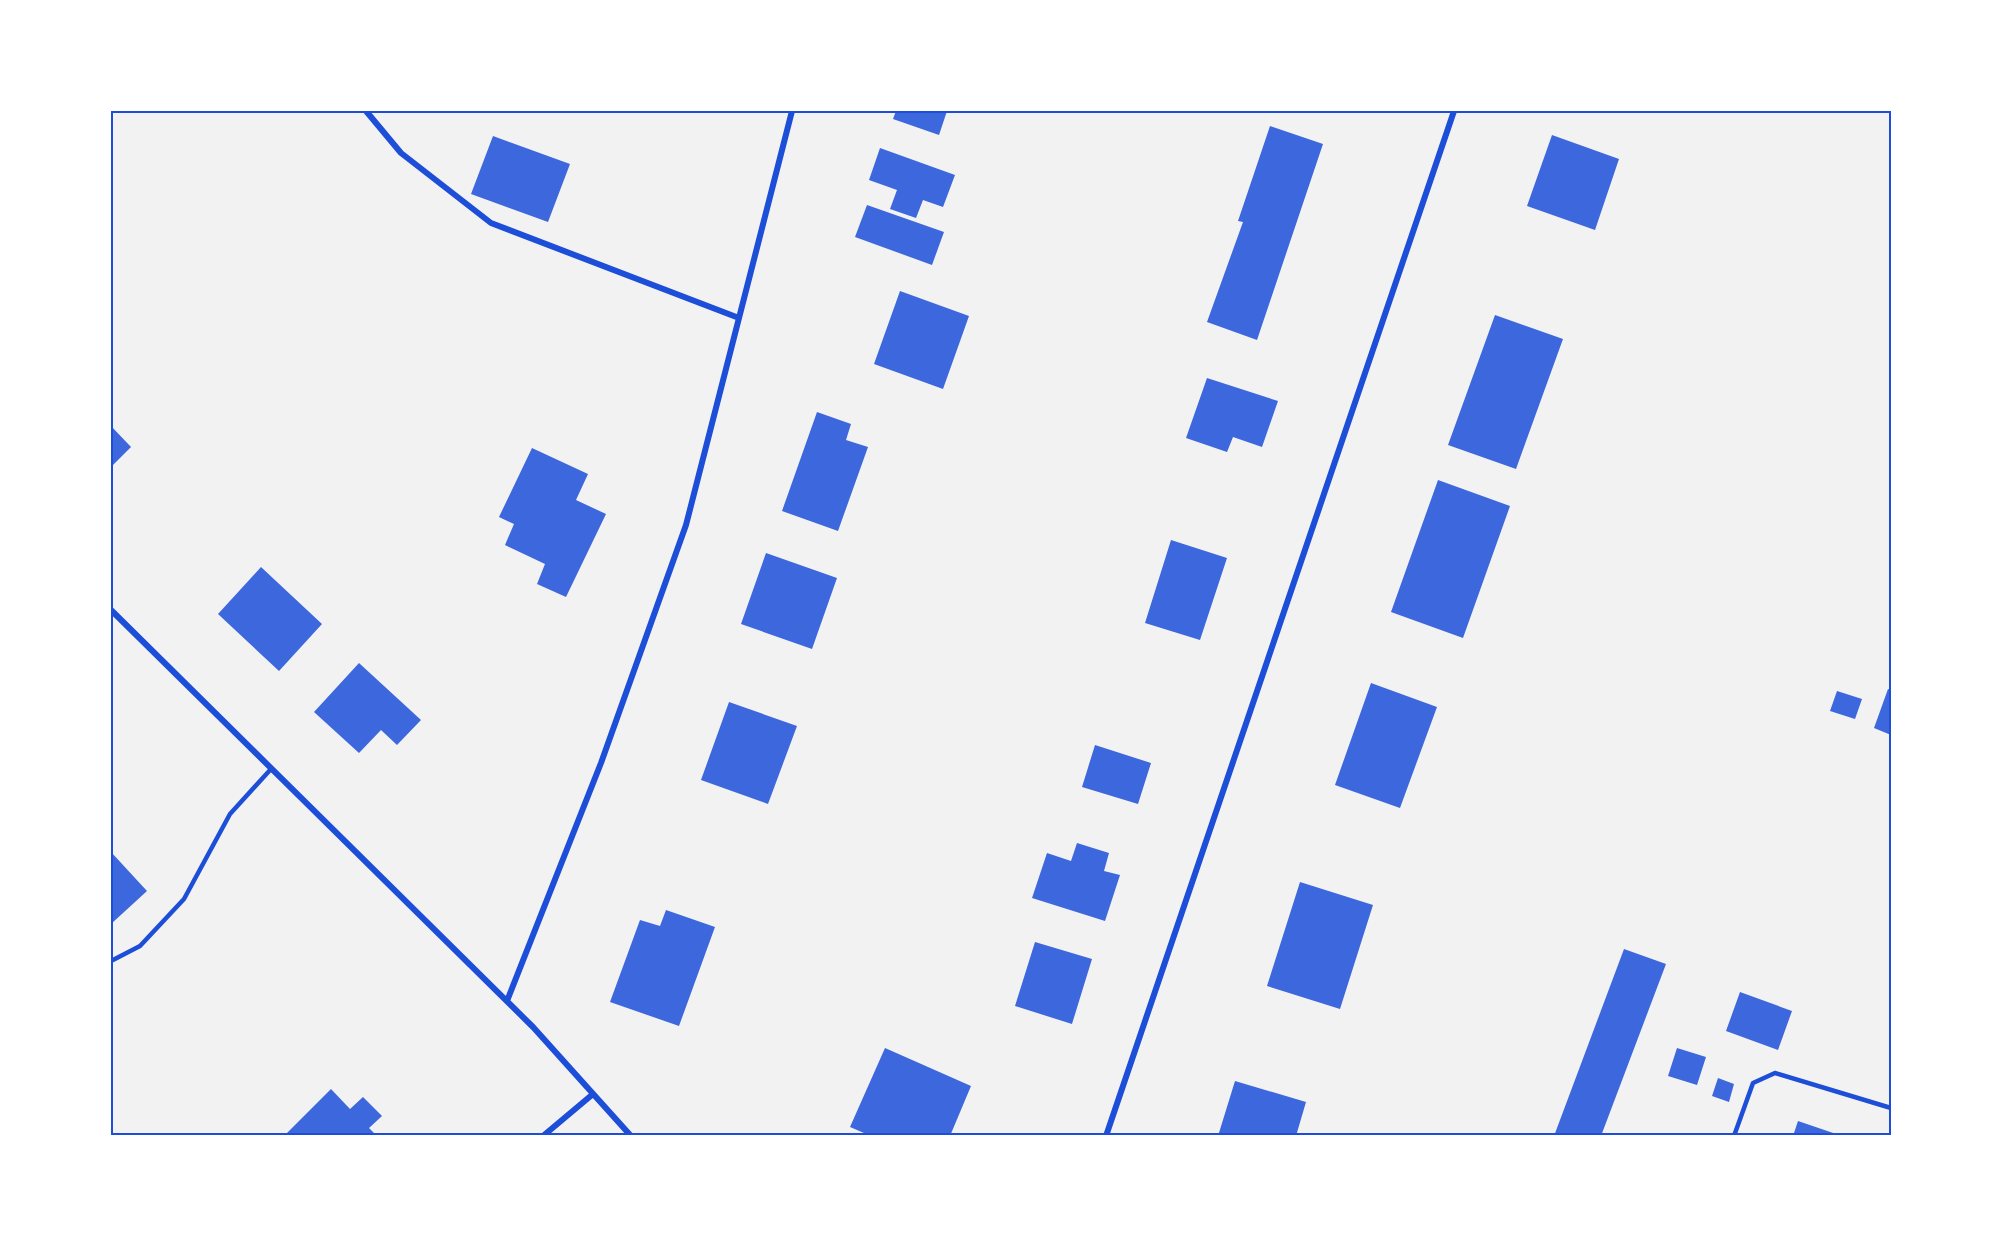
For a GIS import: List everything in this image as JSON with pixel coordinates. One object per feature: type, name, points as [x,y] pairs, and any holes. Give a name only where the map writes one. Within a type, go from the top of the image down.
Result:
[{"type":"street","points":[[366,111],[401,153],[490,223],[739,318]]},
{"type":"street","points":[[507,1001],[601,763],[686,525],[792,111]]},
{"type":"street","points":[[1106,1136],[1454,111]]},
{"type":"street","points":[[111,610],[507,1001],[631,1136]]},
{"type":"street","points":[[543,1136],[593,1094]]},
{"type":"lane","points":[[111,960],[140,946],[184,899],[230,814],[271,769]]},
{"type":"lane","points":[[1734,1136],[1753,1083],[1774,1073],[1891,1108]]},
{"type":"building","points":[[896,111],[947,111],[939,135],[893,119]]},
{"type":"building","points":[[1270,126],[1323,144],[1257,340],[1207,322],[1243,222],[1238,221]]},
{"type":"building","points":[[1552,135],[1619,159],[1595,230],[1527,206]]},
{"type":"building","points":[[493,136],[570,164],[548,222],[471,194]]},
{"type":"building","points":[[880,148],[955,175],[943,207],[923,200],[916,218],[890,209],[897,190],[869,180]]},
{"type":"building","points":[[867,205],[944,232],[932,265],[855,237]]},
{"type":"building","points":[[900,291],[969,316],[943,389],[874,364]]},
{"type":"building","points":[[1495,315],[1563,339],[1516,469],[1448,445]]},
{"type":"building","points":[[1207,378],[1278,401],[1262,447],[1233,437],[1227,452],[1186,438]]},
{"type":"building","points":[[817,412],[851,424],[846,440],[868,447],[838,531],[782,511]]},
{"type":"building","points":[[111,426],[131,447],[111,467]]},
{"type":"building","points":[[532,448],[588,474],[576,500],[606,514],[566,597],[537,584],[545,564],[505,545],[514,524],[499,517]]},
{"type":"building","points":[[1438,480],[1510,506],[1463,638],[1391,612]]},
{"type":"building","points":[[1171,540],[1227,558],[1200,640],[1145,623]]},
{"type":"building","points":[[766,553],[837,578],[812,649],[741,624]]},
{"type":"building","points":[[261,567],[322,624],[279,671],[218,614]]},
{"type":"building","points":[[359,663],[421,720],[397,745],[381,730],[359,753],[314,712]]},
{"type":"building","points":[[1371,683],[1437,707],[1400,808],[1335,785]]},
{"type":"building","points":[[1888,689],[1891,690],[1891,735],[1874,728]]},
{"type":"building","points":[[1837,691],[1862,699],[1855,719],[1830,711]]},
{"type":"building","points":[[729,702],[797,726],[768,804],[701,780]]},
{"type":"building","points":[[1095,745],[1151,763],[1138,804],[1082,787]]},
{"type":"building","points":[[1077,843],[1109,853],[1104,871],[1120,875],[1105,921],[1032,898],[1047,853],[1071,861]]},
{"type":"building","points":[[111,852],[147,891],[111,924]]},
{"type":"building","points":[[1300,882],[1373,905],[1340,1009],[1267,986]]},
{"type":"building","points":[[666,910],[715,927],[679,1026],[610,1002],[640,920],[660,926]]},
{"type":"building","points":[[1035,942],[1092,959],[1072,1024],[1015,1006]]},
{"type":"building","points":[[1624,949],[1666,964],[1601,1136],[1554,1136]]},
{"type":"building","points":[[1740,992],[1792,1011],[1778,1050],[1726,1031]]},
{"type":"building","points":[[885,1048],[971,1086],[950,1136],[871,1136],[850,1127]]},
{"type":"building","points":[[1677,1048],[1706,1057],[1697,1085],[1668,1076]]},
{"type":"building","points":[[1718,1078],[1734,1084],[1729,1102],[1712,1096]]},
{"type":"building","points":[[1235,1081],[1306,1102],[1296,1136],[1218,1136]]},
{"type":"building","points":[[331,1089],[350,1109],[363,1097],[382,1116],[369,1128],[377,1136],[284,1136]]},
{"type":"building","points":[[1798,1121],[1842,1136],[1793,1136]]}]
